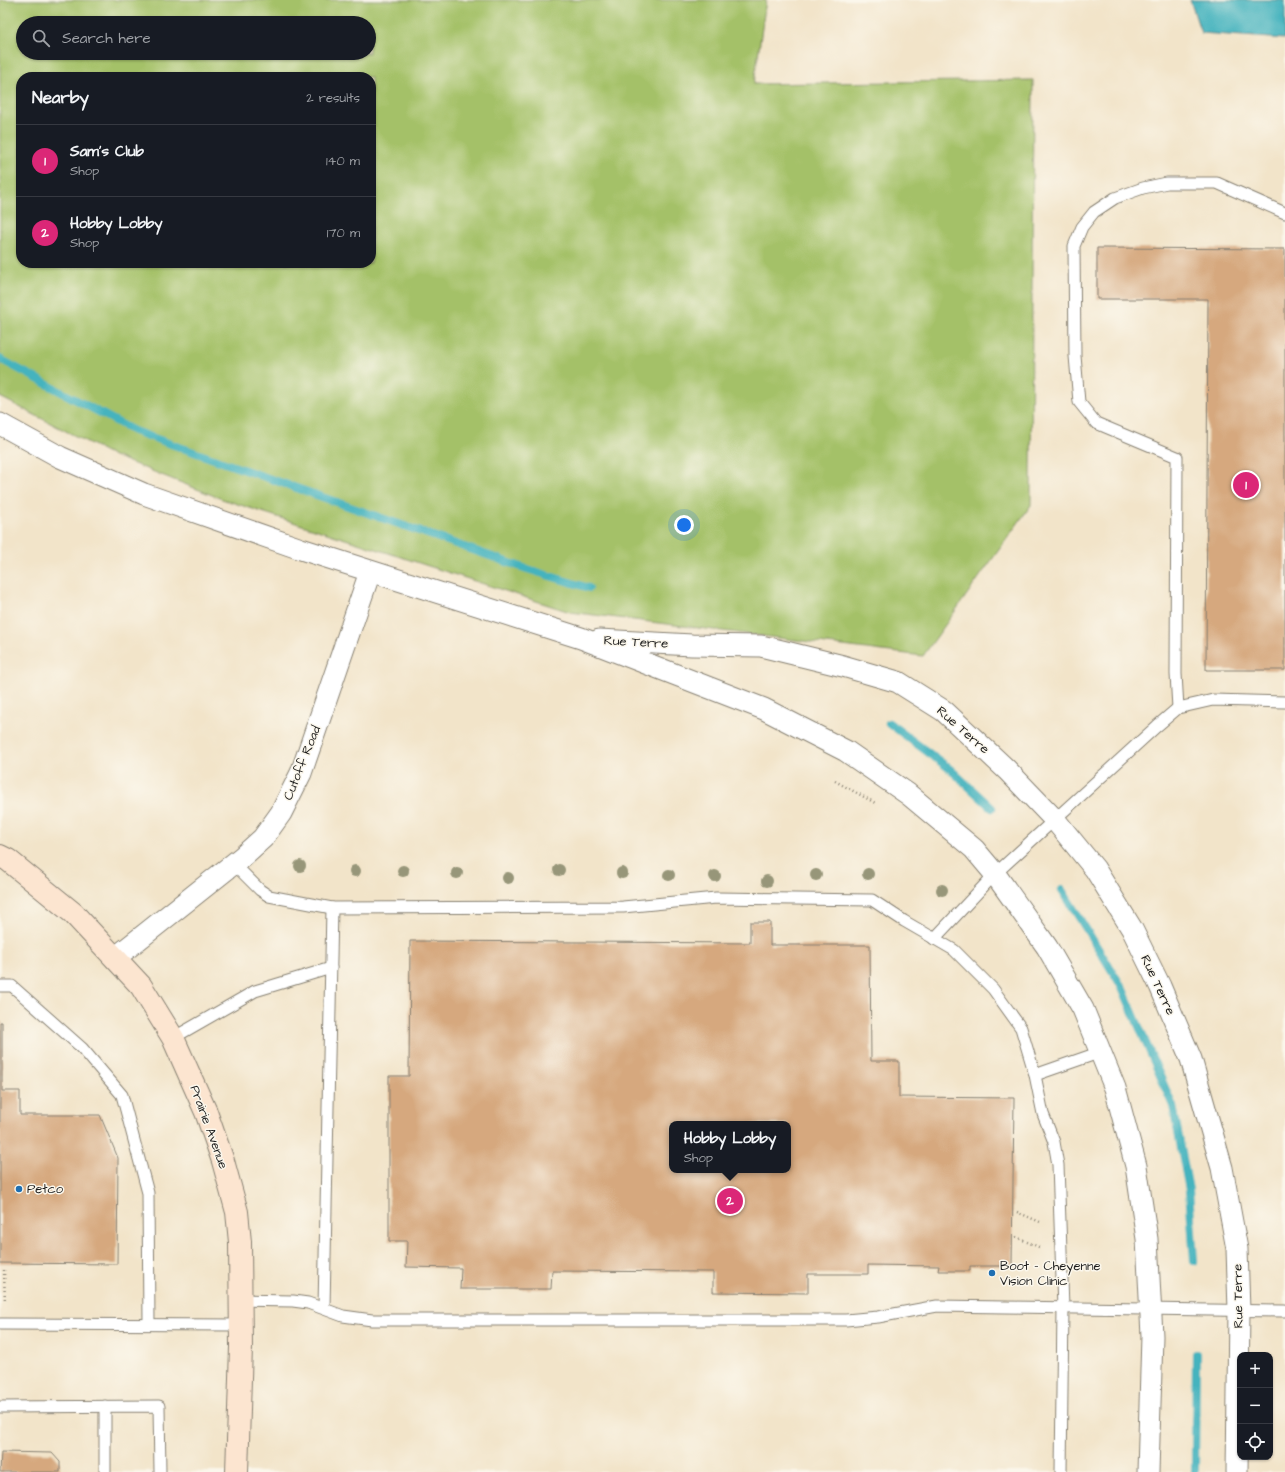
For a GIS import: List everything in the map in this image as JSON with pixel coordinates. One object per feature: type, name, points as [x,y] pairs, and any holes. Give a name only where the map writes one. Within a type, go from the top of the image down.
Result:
[{"type":"street","points":[[0,424],[60,457],[144,494],[301,550],[581,638]]},
{"type":"street","name":"Cutoff Road","points":[[115,958],[234,864],[263,838],[281,812],[301,773],[370,572]]},
{"type":"street","name":"Rue Terre","points":[[581,638],[692,645],[761,646],[842,666],[898,682],[944,711],[1007,770],[1055,820],[1095,869],[1132,929],[1160,986],[1191,1059],[1222,1168],[1237,1249],[1239,1310],[1237,1472]]},
{"type":"street","name":"Rue Terre","points":[[581,638],[764,709],[846,751],[908,794],[974,849],[996,874],[1047,947],[1083,1009],[1101,1052],[1115,1088],[1136,1166],[1147,1240],[1151,1308],[1152,1336],[1148,1472]]},
{"type":"street","name":"Prairie Avenue","points":[[0,856],[8,860],[73,913],[141,986],[172,1038],[206,1112],[223,1161],[237,1212],[240,1242],[240,1397],[237,1472]]},
{"type":"lane","points":[[1178,708],[1176,674],[1177,457],[1096,423],[1079,402],[1075,356],[1074,246],[1082,227],[1094,212],[1115,198],[1143,188],[1167,183],[1217,183],[1285,213]]},
{"type":"lane","points":[[934,939],[996,874],[1178,708],[1213,700],[1285,702]]},
{"type":"lane","points":[[234,864],[260,890],[269,896],[332,908],[623,907],[716,898],[872,900],[904,922],[954,950],[994,989],[1021,1028],[1035,1075],[1043,1114],[1054,1142],[1058,1165],[1063,1308],[1061,1472]]},
{"type":"lane","points":[[324,1308],[332,908]]},
{"type":"lane","points":[[172,1038],[254,991],[331,968]]},
{"type":"lane","points":[[0,986],[12,986],[82,1048],[122,1095],[148,1193],[149,1324]]},
{"type":"lane","points":[[1035,1075],[1101,1052]]},
{"type":"lane","points":[[241,1300],[293,1301],[308,1303],[343,1316],[372,1320],[846,1320],[878,1317],[937,1306],[1285,1311]]},
{"type":"lane","points":[[3,1324],[240,1325]]},
{"type":"lane","points":[[105,1406],[105,1472]]},
{"type":"lane","points":[[0,1407],[159,1406],[160,1472]]},
{"type":"path","points":[[835,781],[883,808]]},
{"type":"path","points":[[1016,1237],[1061,1256]]},
{"type":"path","points":[[3,1324],[4,1270]]},
{"type":"green space","points":[[0,0],[766,0],[754,84],[1033,80],[1031,505],[923,656],[570,612],[222,499],[114,456],[0,397]]},
{"type":"water","points":[[1190,0],[1285,0],[1285,39],[1201,33]]},
{"type":"building","points":[[1097,248],[1285,249],[1285,670],[1206,670],[1208,299],[1097,299]]},
{"type":"building","points":[[750,922],[770,922],[770,945],[870,945],[871,1061],[899,1061],[899,1097],[1014,1098],[1012,1266],[970,1266],[970,1271],[938,1271],[939,1266],[868,1265],[868,1274],[808,1274],[808,1293],[713,1292],[713,1272],[552,1271],[551,1289],[460,1289],[461,1268],[406,1267],[407,1241],[389,1241],[389,1076],[409,1076],[410,941],[750,943]]},
{"type":"building","points":[[0,1022],[2,1022],[2,1091],[20,1091],[20,1115],[100,1115],[118,1158],[117,1264],[0,1263]]},
{"type":"building","points":[[1,1452],[52,1453],[60,1462],[60,1472],[0,1472]]},
{"type":"waterway","points":[[0,359],[134,431],[527,569],[589,588]]},
{"type":"waterway","points":[[889,723],[950,769],[992,808]]},
{"type":"waterway","points":[[1062,890],[1122,987],[1173,1106],[1189,1190],[1194,1261]]},
{"type":"waterway","points":[[1195,1472],[1196,1354]]},
{"type":"place","name":"Sam's Club","points":[[1246,485]]},
{"type":"place","name":"Petco","points":[[19,1189]]},
{"type":"place","name":"Hobby Lobby","points":[[730,1201]]},
{"type":"place","name":"Boot - Cheyenne Vision Clinic","points":[[992,1273]]}]
